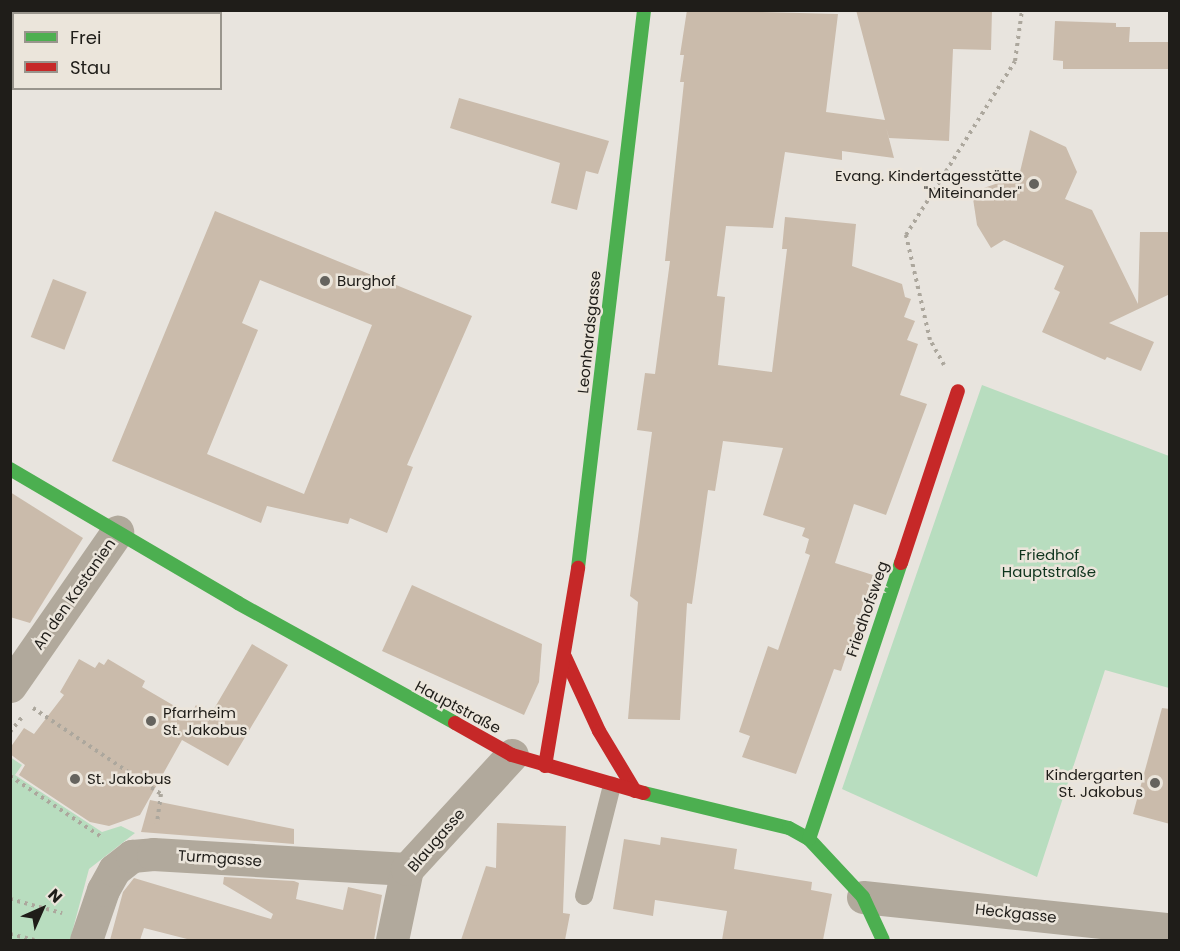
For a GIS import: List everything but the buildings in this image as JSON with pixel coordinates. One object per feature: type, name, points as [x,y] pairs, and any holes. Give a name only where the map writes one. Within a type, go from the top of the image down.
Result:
[{"type":"street","name":"Leonhardsgasse","points":[[545,766],[565,657],[596,436],[644,10]]},
{"type":"street","name":"Friedhofsweg","points":[[809,838],[958,391]]},
{"type":"street","name":"Hauptstraße","points":[[10,469],[512,755],[635,791],[774,823],[809,838],[830,857],[863,897],[883,940]]},
{"type":"street","name":"An den Kastanien","points":[[10,686],[117,532]]},
{"type":"street","points":[[565,657],[599,731],[635,791]]},
{"type":"street","name":"Blaugasse","points":[[392,940],[407,869],[512,755]]},
{"type":"street","name":"Turmgasse","points":[[73,932],[114,870],[132,856],[153,854],[407,869]]},
{"type":"street","name":"Heckgasse","points":[[863,897],[1170,929]]},
{"type":"lane","points":[[584,896],[612,785]]},
{"type":"path","points":[[958,391],[930,340],[906,236],[1015,61],[1022,10]]},
{"type":"path","points":[[11,732],[30,706],[161,794],[153,854]]},
{"type":"path","points":[[10,776],[106,840],[99,847]]},
{"type":"path","points":[[10,899],[62,914],[73,932]]},
{"type":"path","points":[[62,914],[65,904]]},
{"type":"path","points":[[10,934],[34,940]]},
{"type":"green space","name":"Friedhof Hauptstraße","points":[[982,385],[1169,456],[1169,688],[1105,670],[1037,877],[842,789]]},
{"type":"green space","points":[[10,757],[22,765],[15,775],[102,832],[121,826],[135,833],[89,869],[70,940],[11,940]]},
{"type":"traffic: fast","points":[[578,568],[644,10]]},
{"type":"traffic: fast","points":[[10,469],[238,603],[455,723]]},
{"type":"traffic: fast","points":[[809,839],[901,563]]},
{"type":"traffic: fast","points":[[644,793],[789,828],[809,839],[863,897],[883,940]]},
{"type":"traffic: jam","points":[[901,563],[958,391]]},
{"type":"traffic: jam","points":[[545,766],[578,568]]},
{"type":"traffic: jam","points":[[565,657],[599,731],[635,791]]},
{"type":"traffic: jam","points":[[455,723],[512,755],[644,793]]},
{"type":"place","name":"Evang. Kindertagesstätte \"Miteinander\"","points":[[1034,184]]},
{"type":"place","name":"Burghof","points":[[325,281]]},
{"type":"place","name":"Pfarrheim St. Jakobus","points":[[151,721]]},
{"type":"place","name":"St. Jakobus","points":[[75,779]]},
{"type":"place","name":"Kindergarten St. Jakobus","points":[[1155,783]]}]
